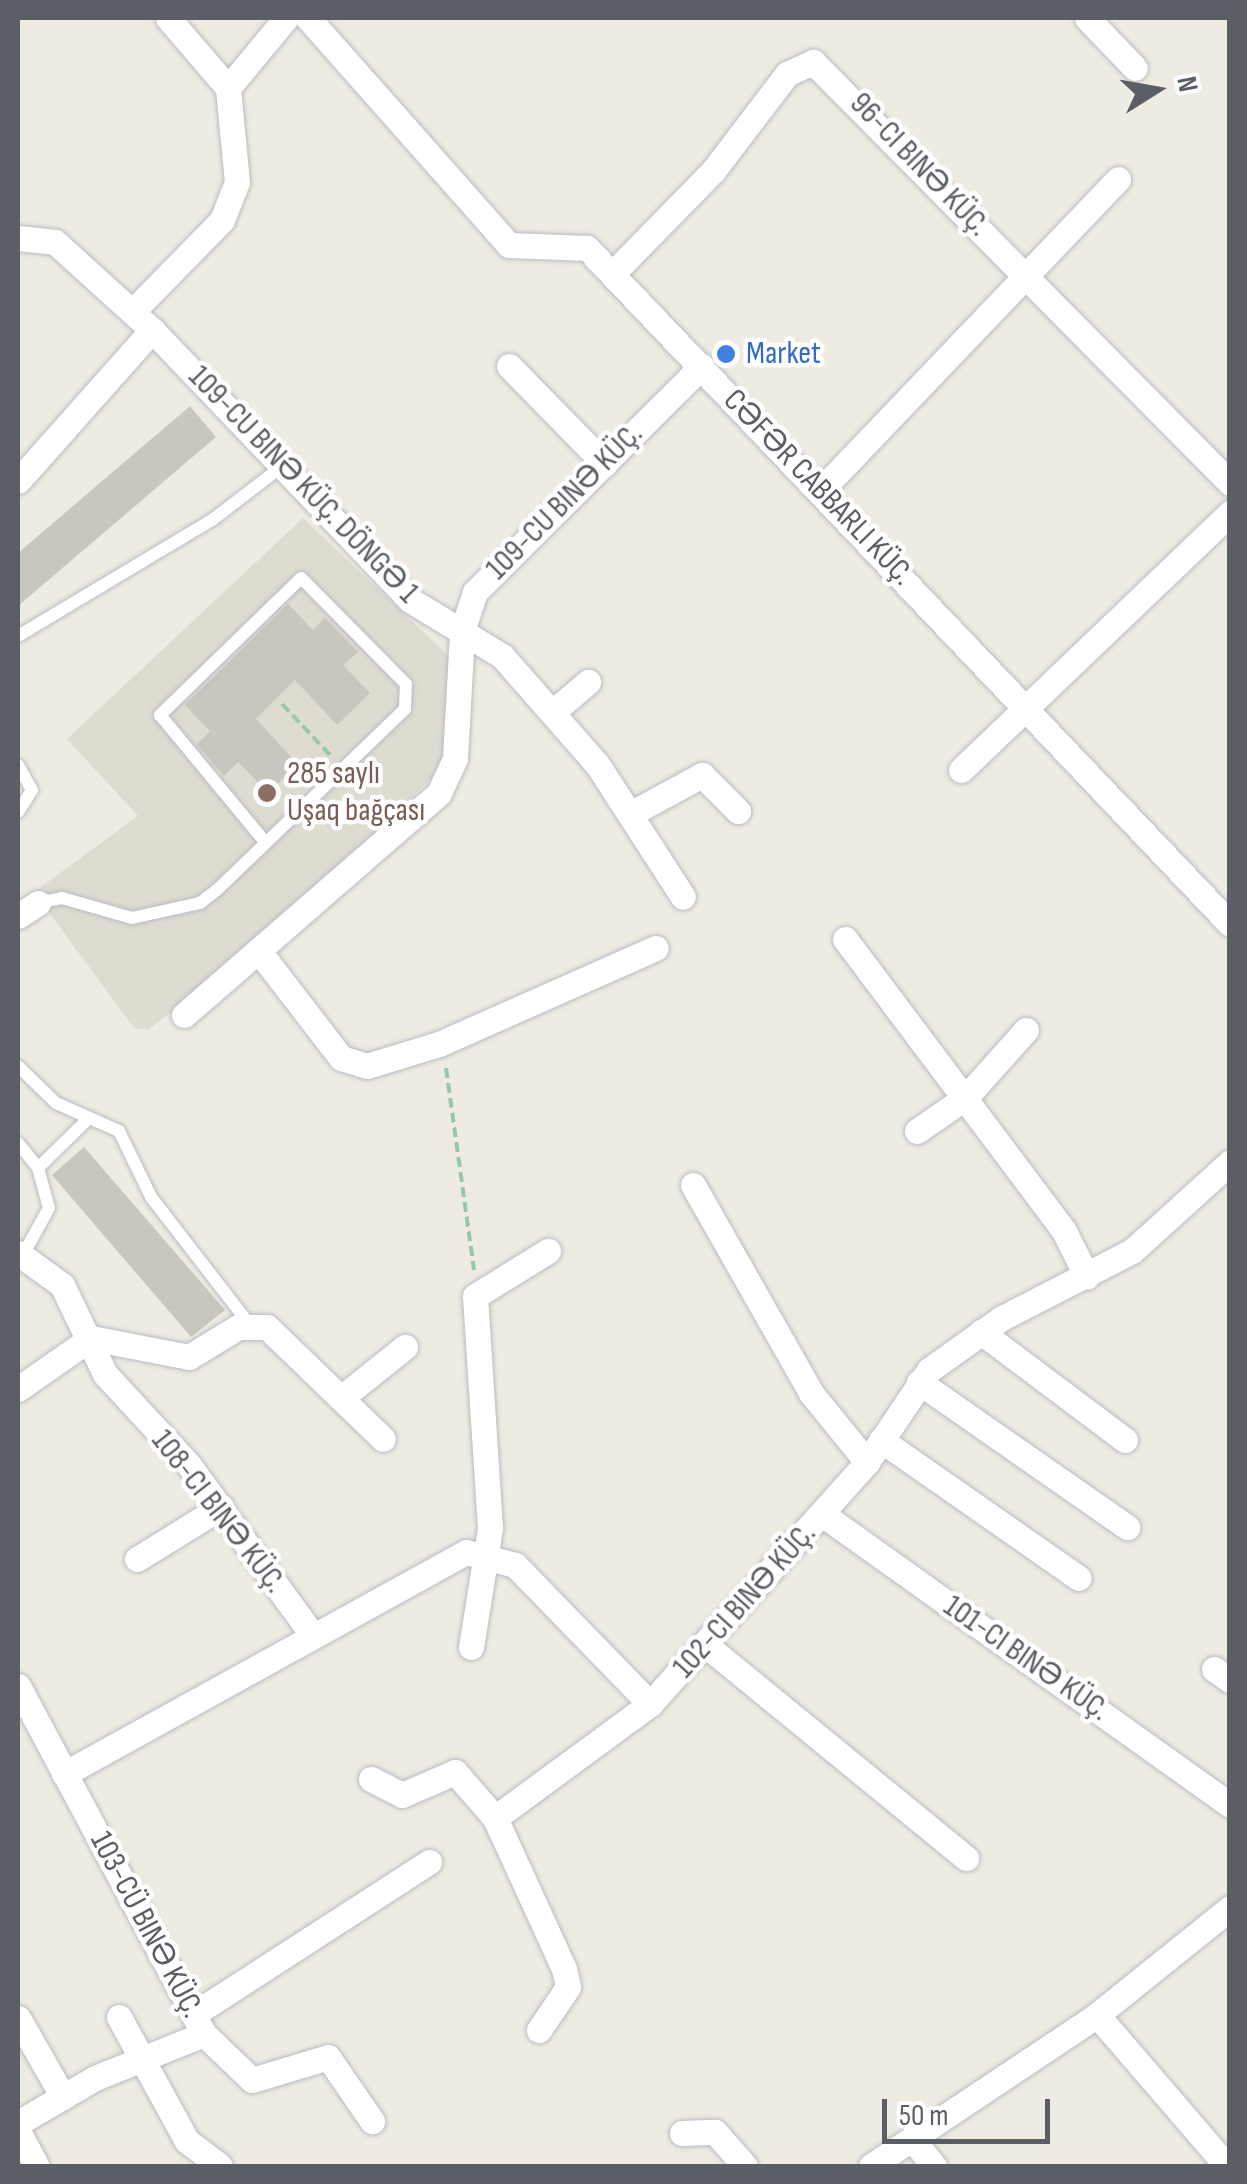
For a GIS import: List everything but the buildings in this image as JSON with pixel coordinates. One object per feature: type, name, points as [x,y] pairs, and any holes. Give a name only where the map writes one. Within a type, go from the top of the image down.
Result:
[{"type":"street","points":[[133,311],[232,204],[237,164],[228,88],[168,18]]},
{"type":"street","points":[[228,88],[286,18]]},
{"type":"street","points":[[1086,18],[1135,68]]},
{"type":"street","points":[[315,21],[508,245],[532,252],[578,243],[612,274],[1227,918]]},
{"type":"street","points":[[612,274],[713,171],[788,74],[813,62],[1230,483]]},
{"type":"street","points":[[821,490],[1118,179]]},
{"type":"street","name":"109-CU BINƏ KÜÇ. DÖNGƏ 1","points":[[18,238],[55,242],[152,330],[410,600],[462,630],[554,711],[632,814],[683,897]]},
{"type":"street","points":[[18,481],[152,330]]},
{"type":"street","points":[[509,366],[604,464]]},
{"type":"street","name":"109-CU BINƏ KÜÇ.","points":[[184,1015],[261,954],[450,777],[462,630],[475,592],[702,366]]},
{"type":"street","points":[[961,770],[1230,513]]},
{"type":"street","points":[[554,711],[588,682]]},
{"type":"street","points":[[632,814],[702,774],[738,810]]},
{"type":"street","points":[[844,939],[966,1098],[1088,1277]]},
{"type":"street","points":[[261,954],[341,1058],[367,1066],[439,1044],[656,948]]},
{"type":"street","points":[[916,1131],[966,1098],[1026,1030]]},
{"type":"street","name":"102-CI BINƏ KÜÇ.","points":[[488,1551],[515,1565],[650,1704],[708,1646],[822,1514],[874,1451],[919,1382],[981,1332],[1132,1252],[1230,1162]]},
{"type":"street","points":[[693,1185],[810,1393],[874,1451],[1079,1578]]},
{"type":"street","points":[[471,1647],[488,1551],[475,1296],[482,1284],[548,1251]]},
{"type":"street","name":"108-CI BINƏ KÜÇ.","points":[[20,1254],[62,1284],[118,1392],[221,1506],[312,1634]]},
{"type":"street","points":[[18,1389],[91,1338],[189,1357],[250,1325],[283,1336],[383,1438]]},
{"type":"street","points":[[981,1332],[1125,1440]]},
{"type":"street","points":[[345,1395],[405,1347]]},
{"type":"street","points":[[919,1382],[1127,1528]]},
{"type":"street","points":[[138,1560],[221,1506]]},
{"type":"street","name":"101-CI BINƏ KÜÇ.","points":[[822,1514],[1230,1805]]},
{"type":"street","points":[[64,1774],[449,1559],[488,1551]]},
{"type":"street","points":[[708,1646],[966,1858]]},
{"type":"street","name":"103-CÜ BINƏ KÜÇ.","points":[[18,1686],[199,2024],[142,2062],[63,2097],[18,2123]]},
{"type":"street","points":[[495,1818],[650,1704]]},
{"type":"street","points":[[371,1778],[402,1795],[455,1772],[495,1818],[564,1969],[568,1987],[539,2030]]},
{"type":"street","points":[[372,2121],[328,2057],[252,2080],[199,2024],[429,1862]]},
{"type":"street","points":[[871,2166],[1098,2015],[1230,1908]]},
{"type":"street","points":[[1098,2015],[1227,2166]]},
{"type":"street","points":[[119,2017],[187,2141],[220,2166]]},
{"type":"street","points":[[18,2018],[63,2097]]},
{"type":"street","points":[[18,2131],[37,2166]]},
{"type":"street","points":[[682,2132],[715,2132],[745,2166]]},
{"type":"street","points":[[912,2139],[934,2166]]},
{"type":"lane","points":[[18,636],[212,520],[281,467]]},
{"type":"lane","points":[[28,909],[62,898],[132,918],[184,910],[266,842],[405,709],[406,684],[301,578],[160,715],[266,842]]},
{"type":"lane","points":[[18,765],[32,790],[18,812]]},
{"type":"lane","points":[[18,1066],[128,1141],[151,1196],[250,1325]]},
{"type":"lane","points":[[38,1168],[89,1118]]},
{"type":"lane","points":[[18,1143],[38,1168],[48,1208],[20,1254]]},
{"type":"path","points":[[282,704],[342,768]]},
{"type":"path","points":[[439,1044],[470,1262],[482,1284]]},
{"type":"shaded area","name":"285 saylı Uşaq bağçası","points":[[303,518],[452,659],[441,769],[256,946],[148,1030],[134,1028],[34,892],[138,816],[67,739]]},
{"type":"place","name":"Market","points":[[726,354]]},
{"type":"place","name":"285 saylı Uşaq bağçası","points":[[267,793]]}]
